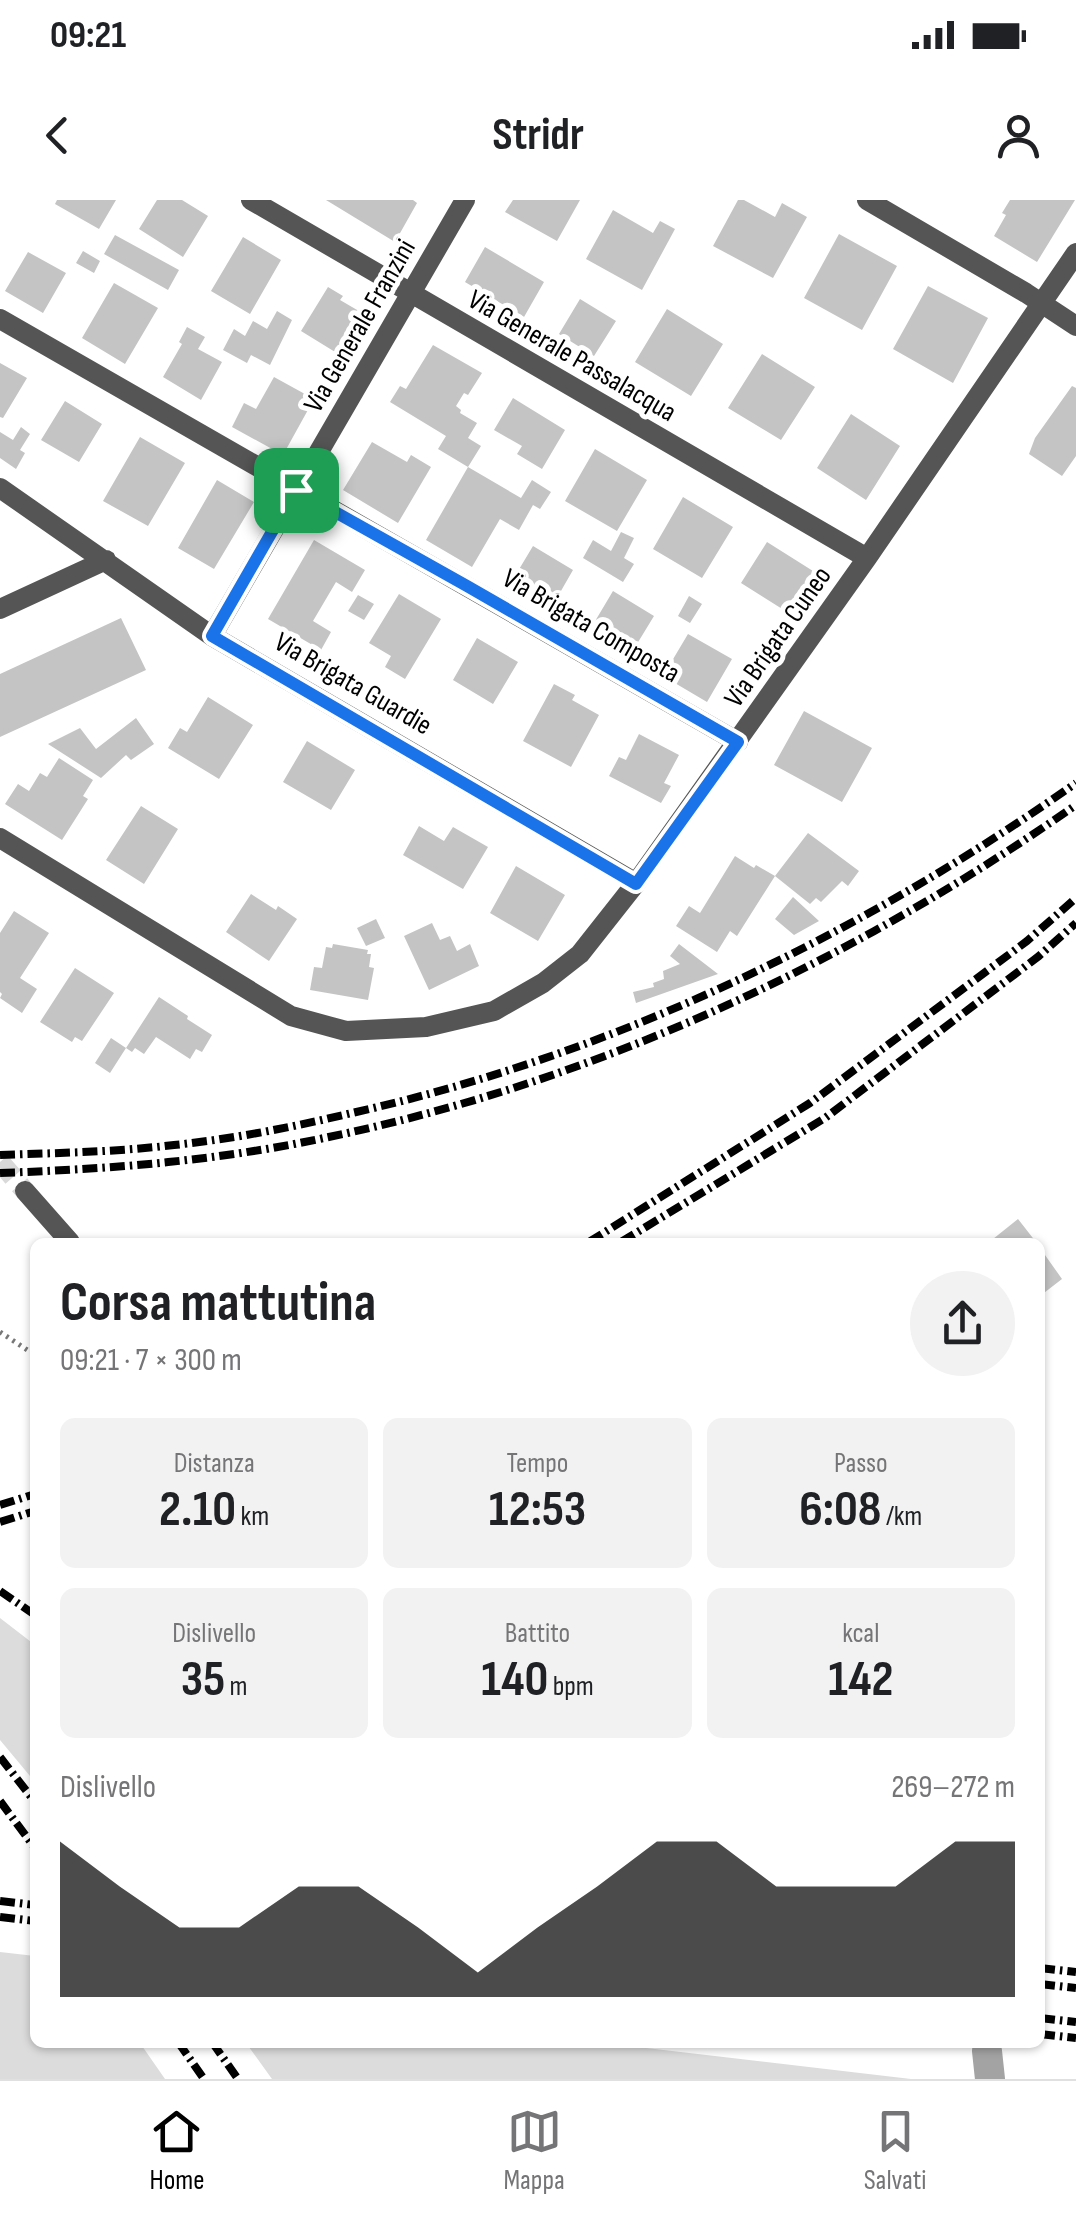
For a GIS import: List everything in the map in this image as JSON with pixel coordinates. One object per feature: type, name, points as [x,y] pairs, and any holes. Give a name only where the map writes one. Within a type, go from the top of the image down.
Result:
[{"type":"street","name":"Via Generale Passalacqua","points":[[251,200],[867,558]]},
{"type":"street","name":"Via Generale Franzini","points":[[212,636],[464,200]]},
{"type":"street","points":[[867,200],[1076,326]]},
{"type":"street","name":"Via Brigata Cuneo","points":[[0,838],[290,1016],[346,1031],[426,1027],[494,1011],[543,983],[580,954],[636,884],[867,558],[1076,253]]},
{"type":"street","name":"Via Brigata Composta","points":[[0,319],[738,742]]},
{"type":"street","name":"Via Brigata Guardie","points":[[0,488],[212,636],[636,884]]},
{"type":"street","points":[[0,609],[106,560]]},
{"type":"street","points":[[25,1190],[67,1238]]},
{"type":"path","points":[[0,1332],[30,1352]]},
{"type":"shaded area","points":[[0,1618],[30,1641],[30,1776],[0,1740]]},
{"type":"shaded area","points":[[0,1952],[30,1955],[30,2048],[143,2048],[165,2079],[0,2079]]},
{"type":"shaded area","points":[[250,2048],[646,2048],[911,2079],[272,2079]]},
{"type":"building","points":[[57,200],[116,200],[99,229],[55,204]]},
{"type":"building","points":[[157,200],[182,200],[208,216],[183,257],[139,229]]},
{"type":"building","points":[[326,200],[413,200],[417,203],[395,242]]},
{"type":"building","points":[[513,200],[580,200],[557,241],[505,212]]},
{"type":"building","points":[[738,200],[775,217],[782,203],[807,217],[773,278],[713,246]]},
{"type":"building","points":[[1010,200],[1075,200],[1037,262],[994,236]]},
{"type":"building","points":[[613,210],[653,233],[660,221],[675,229],[642,290],[586,259]]},
{"type":"building","points":[[839,234],[897,266],[862,330],[804,298]]},
{"type":"building","points":[[115,235],[179,270],[168,290],[104,254]]},
{"type":"building","points":[[243,237],[281,260],[250,314],[211,291]]},
{"type":"building","points":[[485,247],[544,282],[524,317],[465,282]]},
{"type":"building","points":[[83,251],[100,261],[94,273],[76,263]]},
{"type":"building","points":[[28,252],[66,273],[43,313],[5,291]]},
{"type":"building","points":[[114,283],[158,308],[125,364],[82,338]]},
{"type":"building","points":[[928,286],[988,318],[953,383],[893,349]]},
{"type":"building","points":[[328,287],[343,296],[340,300],[364,314],[340,355],[301,331]]},
{"type":"building","points":[[580,299],[616,321],[594,356],[559,334]]},
{"type":"building","points":[[667,309],[723,344],[691,396],[635,362]]},
{"type":"building","points":[[277,311],[292,320],[270,365],[251,355],[247,363],[223,350],[234,329],[245,336],[253,321],[267,329]]},
{"type":"building","points":[[187,327],[205,337],[198,349],[222,362],[201,400],[163,377]]},
{"type":"building","points":[[433,345],[482,373],[456,406],[477,423],[468,438],[481,446],[468,467],[438,449],[446,436],[390,402],[400,386],[406,389]]},
{"type":"building","points":[[762,354],[815,387],[781,440],[728,408]]},
{"type":"building","points":[[0,363],[27,378],[3,418],[0,417]]},
{"type":"building","points":[[274,377],[314,399],[283,455],[232,427],[244,403],[256,409]]},
{"type":"building","points":[[1072,386],[1076,388],[1076,456],[1062,476],[1029,454],[1035,438]]},
{"type":"building","points":[[513,398],[565,430],[542,469],[517,454],[522,446],[494,430]]},
{"type":"building","points":[[65,401],[102,424],[79,462],[41,440]]},
{"type":"building","points":[[851,414],[900,446],[866,500],[817,468]]},
{"type":"building","points":[[21,427],[30,434],[20,450],[25,453],[16,469],[0,458],[0,432],[13,440]]},
{"type":"building","points":[[140,437],[185,463],[148,526],[103,501]]},
{"type":"building","points":[[372,442],[407,462],[411,455],[431,467],[398,523],[343,490]]},
{"type":"building","points":[[595,449],[647,480],[617,531],[565,501]]},
{"type":"building","points":[[468,467],[521,498],[532,480],[551,492],[540,509],[533,505],[519,530],[500,519],[472,567],[426,540]]},
{"type":"building","points":[[217,480],[254,502],[214,569],[178,548]]},
{"type":"building","points":[[683,497],[733,527],[702,578],[653,549]]},
{"type":"building","points":[[621,532],[634,538],[624,558],[634,564],[623,582],[583,558],[593,540],[611,551]]},
{"type":"building","points":[[314,540],[365,570],[352,592],[336,582],[313,621],[331,632],[321,650],[268,619]]},
{"type":"building","points":[[767,542],[813,571],[787,612],[741,583]]},
{"type":"building","points":[[533,546],[573,570],[550,610],[509,586]]},
{"type":"building","points":[[613,591],[654,616],[629,657],[588,633]]},
{"type":"building","points":[[399,594],[441,619],[405,679],[385,667],[391,656],[369,643]]},
{"type":"building","points":[[358,595],[374,604],[364,620],[348,611]]},
{"type":"building","points":[[689,596],[702,604],[690,623],[678,616]]},
{"type":"building","points":[[121,618],[146,670],[0,737],[0,674]]},
{"type":"building","points":[[688,634],[732,659],[707,702],[663,676]]},
{"type":"building","points":[[477,638],[518,662],[493,704],[453,680]]},
{"type":"building","points":[[554,684],[599,715],[571,767],[523,741]]},
{"type":"building","points":[[208,697],[253,725],[219,779],[168,748],[180,728],[187,732]]},
{"type":"building","points":[[804,711],[872,748],[842,802],[774,765]]},
{"type":"building","points":[[136,718],[154,744],[131,760],[126,755],[101,778],[48,744],[80,728],[96,749]]},
{"type":"building","points":[[639,734],[679,755],[664,783],[671,786],[661,803],[609,776],[619,757],[626,760]]},
{"type":"building","points":[[307,741],[355,770],[331,810],[283,782]]},
{"type":"building","points":[[59,758],[93,780],[83,796],[88,799],[62,840],[5,804],[18,784],[29,791],[40,773],[47,777]]},
{"type":"building","points":[[141,806],[178,829],[144,884],[106,860]]},
{"type":"building","points":[[419,826],[444,841],[453,827],[488,847],[463,889],[403,855]]},
{"type":"building","points":[[808,833],[859,871],[848,886],[842,881],[821,902],[816,898],[810,904],[775,876]]},
{"type":"building","points":[[735,856],[775,876],[737,936],[730,931],[717,952],[676,926],[689,906],[700,913]]},
{"type":"building","points":[[516,866],[565,895],[538,941],[490,913]]},
{"type":"building","points":[[251,894],[297,919],[269,961],[226,932]]},
{"type":"building","points":[[793,897],[819,921],[794,935],[775,919]]},
{"type":"building","points":[[14,911],[49,933],[20,978],[37,989],[22,1013],[0,998],[0,933]]},
{"type":"building","points":[[376,919],[385,938],[366,946],[357,928]]},
{"type":"building","points":[[432,923],[440,940],[450,936],[457,951],[470,944],[479,966],[429,990],[404,936]]},
{"type":"building","points":[[333,944],[368,950],[367,954],[371,954],[369,967],[374,968],[368,1000],[310,990],[314,967],[322,968],[326,947],[332,948]]},
{"type":"building","points":[[679,944],[718,974],[636,1003],[633,992],[654,987],[653,983],[664,979],[663,971],[680,964],[670,956]]},
{"type":"building","points":[[75,968],[114,993],[82,1041],[75,1037],[72,1042],[40,1022]]},
{"type":"building","points":[[159,997],[212,1035],[202,1052],[196,1049],[190,1059],[156,1037],[144,1054],[126,1048]]},
{"type":"building","points":[[111,1038],[126,1048],[110,1073],[95,1063]]},
{"type":"building","points":[[1018,1219],[1033,1238],[994,1238]]},
{"type":"building","points":[[1045,1255],[1062,1279],[1045,1292]]},
{"type":"waterway","points":[[987,2051],[990,2079]]},
{"type":"tunnel","points":[[0,1162],[25,1191]]},
{"type":"railway","points":[[0,1155],[152,1147],[263,1132],[449,1088],[545,1058],[730,984],[820,940],[993,839],[1076,783]]},
{"type":"railway","points":[[0,1173],[163,1163],[244,1153],[425,1114],[524,1085],[717,1010],[810,965],[901,916],[1076,805]]},
{"type":"railway","points":[[595,1238],[810,1103],[1027,941],[1076,898]]},
{"type":"railway","points":[[628,1238],[825,1118],[1039,956],[1076,923]]},
{"type":"railway","points":[[0,1505],[30,1496]]},
{"type":"railway","points":[[0,1522],[30,1513]]},
{"type":"railway","points":[[0,1591],[30,1612]]},
{"type":"railway","points":[[0,1757],[30,1796]]},
{"type":"railway","points":[[0,1801],[30,1841]]},
{"type":"railway","points":[[0,1901],[30,1904]]},
{"type":"railway","points":[[0,1917],[30,1920]]},
{"type":"railway","points":[[1045,1969],[1076,1972]]},
{"type":"railway","points":[[1045,1985],[1076,1988]]},
{"type":"railway","points":[[1045,2019],[1076,2022]]},
{"type":"railway","points":[[1045,2035],[1076,2038]]},
{"type":"railway","points":[[182,2048],[204,2079]]},
{"type":"railway","points":[[216,2048],[238,2079]]},
{"type":"route","points":[[296,490],[738,742],[636,884],[212,636],[296,490]]}]
